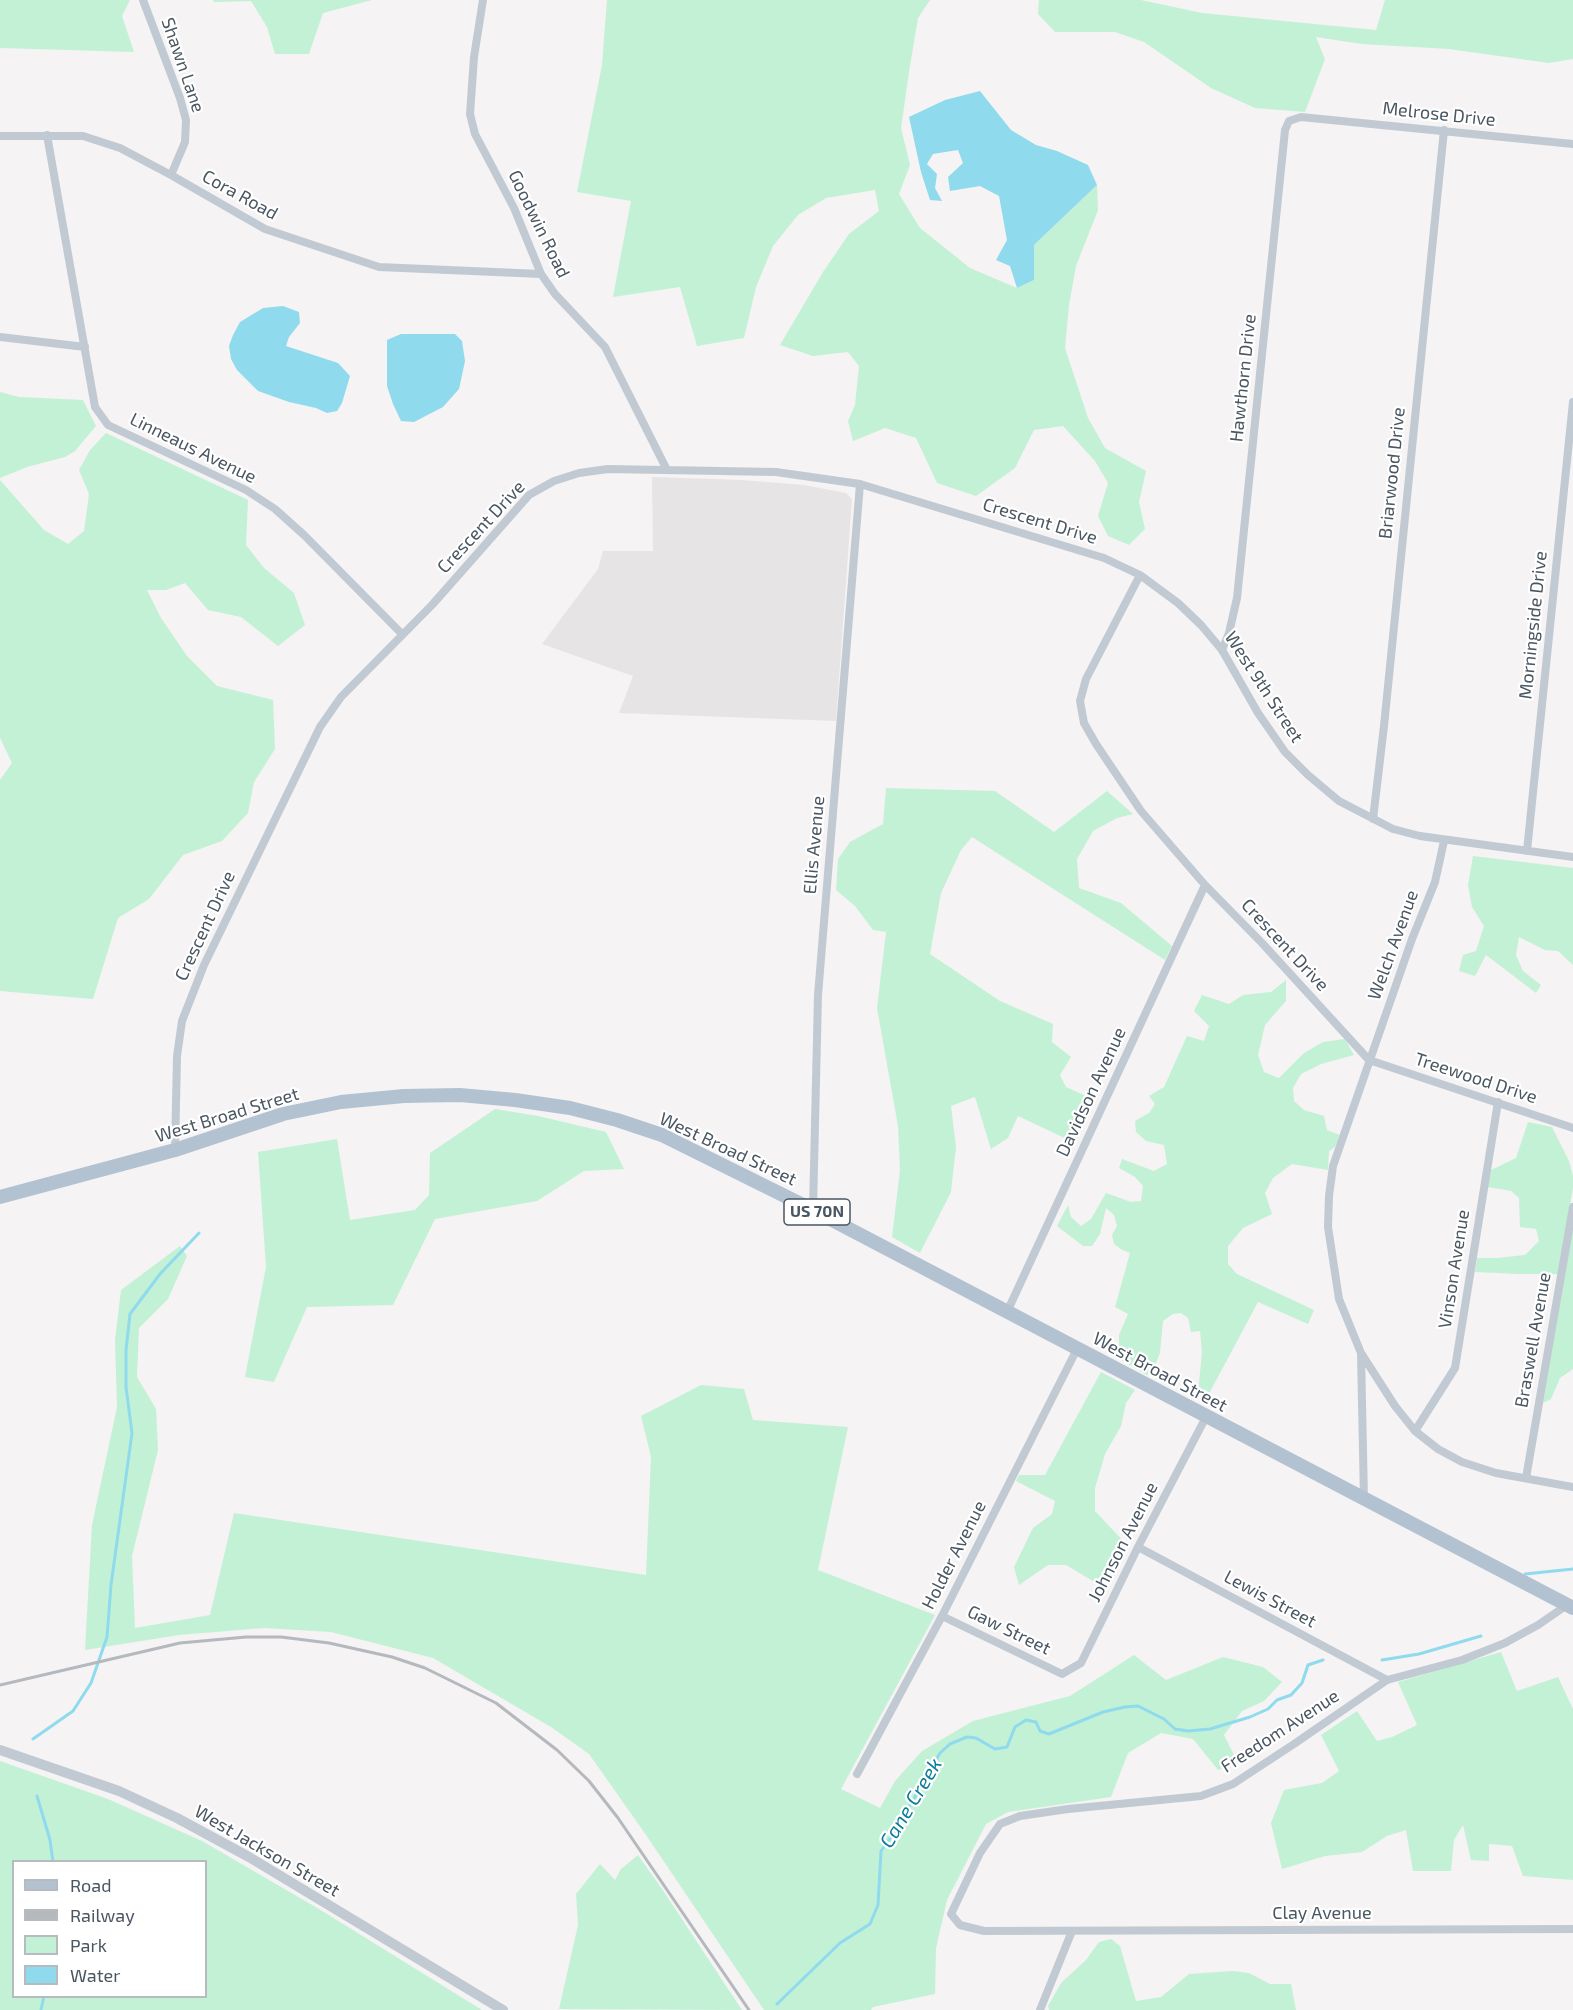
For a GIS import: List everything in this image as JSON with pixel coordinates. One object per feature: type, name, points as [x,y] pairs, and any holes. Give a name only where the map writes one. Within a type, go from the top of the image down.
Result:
[{"type":"main road","name":"West Broad Street","points":[[0,1197],[175,1150],[283,1114],[341,1102],[404,1096],[460,1095],[570,1108],[617,1120],[662,1135],[813,1210],[1570,1607]]},
{"type":"street","name":"Shawn Lane","points":[[143,0],[186,120],[185,142],[171,175]]},
{"type":"street","name":"Goodwin Road","points":[[483,0],[474,57],[470,114],[476,134],[514,208],[542,274],[555,294],[605,347],[667,470]]},
{"type":"street","name":"Melrose Drive","points":[[1301,117],[1573,144]]},
{"type":"street","name":"Hawthorn Drive","points":[[1222,650],[1229,633],[1237,598],[1285,130],[1289,121],[1301,117]]},
{"type":"street","name":"Briarwood Drive","points":[[1372,819],[1384,726],[1444,130]]},
{"type":"street","name":"Linneaus Avenue","points":[[47,135],[95,407],[108,425],[246,490],[274,508],[304,535],[402,634]]},
{"type":"street","name":"Cora Road","points":[[0,136],[83,136],[120,148],[265,230],[379,267],[542,274]]},
{"type":"street","points":[[0,337],[85,347]]},
{"type":"street","name":"Morningside Drive","points":[[1527,851],[1573,402]]},
{"type":"street","name":"Crescent Drive","points":[[175,1150],[177,1056],[182,1021],[191,994],[320,727],[341,697],[432,605],[529,495],[554,481],[579,473],[608,469],[776,472],[860,484],[1104,558],[1140,575],[1086,679],[1080,701],[1084,723],[1141,812],[1205,885],[1262,943],[1369,1060]]},
{"type":"street","name":"Ellis Avenue","points":[[813,1210],[818,995],[860,484]]},
{"type":"street","name":"West 9th Street","points":[[1140,575],[1178,603],[1222,650],[1258,713],[1285,752],[1339,801],[1393,829],[1444,841],[1573,857]]},
{"type":"street","name":"Welch Avenue","points":[[1369,1060],[1434,882],[1444,841]]},
{"type":"street","name":"Davidson Avenue","points":[[1007,1312],[1205,885]]},
{"type":"street","points":[[1369,1060],[1333,1166],[1328,1227],[1339,1299],[1361,1353],[1395,1406],[1416,1431],[1438,1449],[1462,1462],[1496,1473],[1573,1487]]},
{"type":"street","name":"Treewood Drive","points":[[1369,1060],[1573,1128]]},
{"type":"street","name":"Vinson Avenue","points":[[1416,1431],[1455,1368],[1498,1102]]},
{"type":"street","name":"Braswell Avenue","points":[[1526,1478],[1573,1207]]},
{"type":"street","name":"Holder Avenue","points":[[857,1774],[942,1616],[1077,1349]]},
{"type":"street","points":[[1361,1353],[1364,1500]]},
{"type":"street","name":"Johnson Avenue","points":[[1062,1674],[1081,1662],[1206,1417]]},
{"type":"street","name":"Lewis Street","points":[[1138,1547],[1387,1680]]},
{"type":"street","name":"Freedom Avenue","points":[[960,1925],[951,1914],[980,1853],[1000,1824],[1020,1816],[1059,1810],[1201,1796],[1233,1784],[1387,1680],[1462,1660],[1505,1643],[1570,1607]]},
{"type":"street","name":"Gaw Street","points":[[942,1616],[1062,1674]]},
{"type":"street","name":"West Jackson Street","points":[[0,1750],[119,1791],[177,1818],[259,1863],[503,2010]]},
{"type":"street","name":"Clay Avenue","points":[[960,1925],[984,1931],[1573,1929]]},
{"type":"street","points":[[1040,2010],[1072,1931]]},
{"type":"shaded area","points":[[652,477],[804,485],[846,493],[852,499],[836,721],[619,713],[633,676],[542,644],[598,569],[603,551],[653,551]]},
{"type":"green space","points":[[0,0],[130,0],[122,16],[134,52],[0,48]]},
{"type":"green space","points":[[213,0],[372,0],[323,13],[309,54],[275,54],[267,27],[251,1],[214,2]]},
{"type":"green space","points":[[607,0],[930,0],[918,18],[909,72],[901,128],[910,165],[899,194],[920,228],[970,268],[1017,288],[1034,280],[1034,245],[1097,185],[1098,210],[1076,266],[1065,348],[1088,418],[1105,448],[1146,471],[1139,502],[1145,529],[1129,545],[1108,536],[1098,516],[1108,483],[1095,461],[1063,426],[1034,430],[1015,468],[976,496],[937,483],[916,438],[885,428],[853,441],[848,421],[855,405],[859,366],[848,352],[813,356],[780,345],[823,272],[849,234],[879,211],[875,190],[826,198],[798,215],[773,246],[756,287],[744,338],[697,346],[680,287],[613,297],[631,201],[577,192],[602,65]]},
{"type":"green space","points":[[1039,0],[1141,0],[1202,13],[1376,30],[1385,0],[1573,0],[1573,59],[1549,63],[1449,49],[1362,44],[1316,37],[1325,59],[1305,112],[1255,108],[1211,88],[1144,42],[1115,32],[1055,32],[1038,14]]},
{"type":"green space","points":[[0,392],[19,397],[83,400],[96,426],[75,451],[65,457],[27,467],[0,478]]},
{"type":"green space","points":[[106,433],[248,500],[246,545],[264,568],[294,593],[305,625],[278,646],[241,617],[208,610],[185,583],[166,590],[147,590],[161,618],[187,656],[217,686],[273,700],[275,749],[254,782],[248,813],[222,841],[183,855],[149,899],[118,918],[93,999],[0,991],[0,780],[12,763],[0,738],[0,480],[44,530],[68,544],[84,531],[89,494],[79,470],[90,450]]},
{"type":"green space","points":[[886,788],[995,791],[1054,832],[1107,791],[1133,814],[1117,818],[1093,831],[1077,859],[1079,888],[1121,903],[1172,946],[1165,960],[972,837],[961,850],[941,893],[930,954],[1000,1001],[1053,1024],[1052,1042],[1071,1057],[1060,1075],[1066,1087],[1095,1100],[1075,1143],[1018,1116],[1008,1138],[991,1149],[975,1097],[951,1106],[956,1147],[951,1192],[920,1253],[892,1237],[900,1170],[898,1126],[877,1008],[886,932],[873,930],[855,906],[836,890],[838,859],[850,842],[883,824]]},
{"type":"green space","points":[[1473,856],[1573,868],[1573,965],[1558,951],[1545,950],[1519,937],[1516,955],[1523,971],[1541,985],[1536,993],[1486,955],[1475,976],[1459,971],[1463,955],[1476,951],[1484,926],[1472,907],[1468,885]]},
{"type":"green space","points":[[1286,980],[1286,1001],[1265,1025],[1258,1055],[1264,1072],[1279,1078],[1304,1053],[1323,1042],[1345,1039],[1354,1055],[1321,1064],[1301,1074],[1293,1088],[1294,1101],[1304,1110],[1324,1116],[1327,1130],[1340,1135],[1335,1147],[1329,1151],[1328,1170],[1292,1164],[1273,1178],[1265,1193],[1272,1214],[1243,1228],[1228,1246],[1228,1264],[1237,1274],[1314,1310],[1308,1324],[1258,1302],[1204,1403],[1198,1393],[1202,1352],[1200,1331],[1191,1332],[1188,1318],[1181,1313],[1173,1314],[1163,1321],[1160,1353],[1147,1375],[1121,1360],[1119,1335],[1128,1314],[1115,1307],[1130,1253],[1114,1244],[1112,1235],[1117,1226],[1114,1215],[1106,1208],[1100,1234],[1092,1246],[1083,1246],[1057,1226],[1068,1205],[1071,1217],[1081,1226],[1091,1219],[1106,1193],[1131,1202],[1141,1201],[1143,1186],[1135,1177],[1119,1168],[1122,1159],[1154,1171],[1167,1164],[1164,1145],[1146,1141],[1136,1132],[1135,1121],[1149,1113],[1155,1104],[1149,1096],[1164,1087],[1187,1036],[1204,1041],[1209,1026],[1194,1011],[1202,995],[1229,1004],[1243,995],[1271,992]]},
{"type":"green space","points":[[495,1109],[538,1116],[606,1132],[624,1169],[584,1171],[537,1201],[435,1219],[393,1305],[307,1307],[274,1382],[245,1377],[266,1267],[258,1152],[337,1139],[350,1220],[415,1210],[429,1195],[430,1153]]},
{"type":"green space","points":[[1528,1122],[1552,1127],[1569,1161],[1573,1176],[1573,1188],[1558,1274],[1475,1272],[1477,1258],[1525,1255],[1539,1241],[1536,1229],[1520,1227],[1519,1198],[1511,1191],[1488,1187],[1491,1170],[1516,1158]]},
{"type":"green space","points":[[1573,1228],[1573,1369],[1560,1378],[1551,1399],[1543,1403]]},
{"type":"green space","points":[[180,1246],[187,1256],[168,1299],[139,1328],[137,1377],[156,1409],[158,1450],[132,1556],[135,1628],[210,1615],[234,1513],[646,1575],[651,1457],[641,1416],[701,1385],[744,1389],[753,1420],[848,1427],[818,1570],[935,1615],[841,1789],[880,1808],[895,1781],[922,1751],[973,1721],[1070,1696],[1134,1655],[1166,1680],[1223,1657],[1263,1667],[1282,1682],[1264,1701],[1242,1711],[1224,1735],[1238,1763],[1218,1770],[1193,1739],[1161,1733],[1128,1753],[1111,1797],[1008,1812],[986,1824],[947,1900],[936,1948],[935,1994],[873,2007],[871,2010],[764,2010],[589,1754],[551,1727],[433,1658],[331,1632],[264,1628],[179,1635],[85,1650],[92,1525],[117,1407],[115,1340],[121,1290]]},
{"type":"green space","points":[[1101,1372],[1135,1390],[1126,1403],[1121,1426],[1105,1454],[1095,1488],[1095,1511],[1127,1545],[1108,1581],[1093,1581],[1066,1565],[1048,1565],[1019,1585],[1014,1567],[1033,1528],[1052,1514],[1055,1501],[1016,1481],[1019,1475],[1045,1475]]},
{"type":"green space","points":[[1501,1652],[1517,1691],[1558,1677],[1573,1709],[1573,1880],[1523,1876],[1512,1846],[1489,1844],[1489,1861],[1471,1860],[1463,1825],[1454,1840],[1451,1871],[1413,1871],[1406,1830],[1387,1836],[1362,1852],[1325,1856],[1282,1869],[1271,1823],[1284,1790],[1322,1783],[1339,1771],[1321,1735],[1357,1711],[1377,1741],[1392,1737],[1417,1725],[1398,1682]]},
{"type":"green space","points":[[0,1761],[108,1799],[202,1841],[319,1909],[482,2010],[0,2010]]},
{"type":"green space","points":[[638,1855],[742,2010],[559,2009],[578,1925],[576,1894],[600,1864],[615,1880],[621,1869]]},
{"type":"green space","points":[[1111,1939],[1120,1946],[1136,2001],[1161,1997],[1189,1974],[1233,1971],[1249,1973],[1270,1984],[1291,1984],[1296,2010],[1049,2010],[1048,2006],[1061,1983],[1086,1960],[1099,1942]]},
{"type":"water","points":[[980,91],[1011,130],[1036,145],[1057,151],[1088,165],[1097,185],[1034,245],[1034,280],[1017,288],[1010,266],[996,260],[1007,240],[999,196],[980,186],[950,191],[948,177],[963,163],[958,150],[933,154],[927,164],[937,174],[935,188],[942,201],[930,200],[921,172],[909,117],[945,100]]},
{"type":"water","points":[[283,306],[299,312],[300,323],[289,337],[286,346],[338,363],[350,376],[342,403],[337,411],[327,413],[258,391],[237,370],[231,359],[229,346],[240,322],[263,308]]},
{"type":"water","points":[[401,334],[455,334],[462,341],[465,361],[459,389],[443,407],[414,422],[401,421],[387,386],[387,340]]},
{"type":"waterway","points":[[33,1739],[73,1711],[91,1683],[107,1637],[111,1585],[132,1433],[126,1387],[126,1350],[130,1314],[160,1274],[199,1233]]},
{"type":"waterway","points":[[1525,1574],[1573,1569]]},
{"type":"waterway","points":[[1382,1660],[1419,1654],[1481,1636]]},
{"type":"waterway","name":"Cane Creek","points":[[777,2004],[840,1943],[870,1924],[878,1905],[881,1851],[896,1830],[940,1753],[950,1744],[967,1737],[976,1738],[995,1749],[1007,1747],[1015,1727],[1026,1720],[1036,1722],[1040,1731],[1049,1734],[1103,1712],[1138,1706],[1164,1719],[1175,1729],[1188,1731],[1210,1729],[1250,1717],[1268,1709],[1277,1700],[1291,1695],[1302,1683],[1308,1665],[1323,1660]]},
{"type":"waterway","points":[[37,1796],[50,1840],[53,1860]]},
{"type":"waterway","points":[[41,2010],[44,1998]]},
{"type":"railway","points":[[0,1685],[180,1643],[246,1637],[281,1637],[329,1643],[392,1657],[425,1668],[496,1703],[557,1750],[589,1781],[618,1818],[749,2010]]}]
